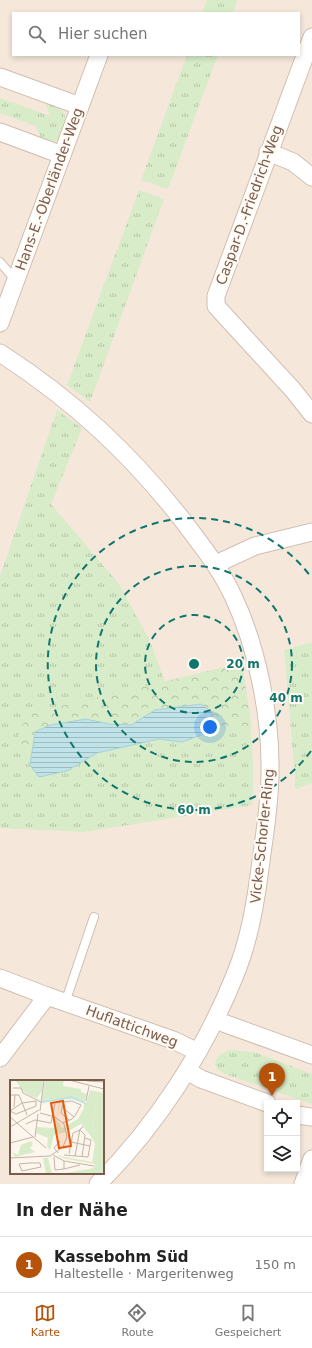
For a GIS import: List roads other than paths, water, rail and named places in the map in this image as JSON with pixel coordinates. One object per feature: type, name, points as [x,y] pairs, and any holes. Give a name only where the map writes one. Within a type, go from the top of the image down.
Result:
[{"type":"street","name":"Caspar-D.-Friedrich-Weg","points":[[312,37],[218,286],[216,306],[293,390],[312,414]]},
{"type":"street","name":"Hans-E.-Oberländer-Weg","points":[[0,323],[99,56]]},
{"type":"street","points":[[0,77],[80,106]]},
{"type":"street","points":[[0,132],[62,155]]},
{"type":"street","points":[[268,152],[293,162],[312,177]]},
{"type":"street","name":"Vicke-Schorler-Ring","points":[[0,353],[40,379],[89,420],[129,458],[161,493],[216,564],[233,596],[247,631],[256,665],[269,734],[270,771],[262,852],[251,926],[236,974],[215,1020],[187,1071],[132,1147],[98,1184]]},
{"type":"street","points":[[216,564],[256,546],[312,532]]},
{"type":"street","name":"Huflattichweg","points":[[0,978],[65,1003],[173,1040],[198,1052]]},
{"type":"street","points":[[0,1058],[47,996]]},
{"type":"street","points":[[215,1020],[312,1055]]},
{"type":"street","points":[[187,1071],[201,1079],[264,1102]]},
{"type":"street","points":[[300,1115],[312,1117]]},
{"type":"street","points":[[303,1184],[312,1159]]},
{"type":"lane","points":[[0,262],[16,281]]},
{"type":"lane","points":[[65,1003],[94,917]]},
{"type":"water","points":[[201,704],[212,712],[210,724],[204,734],[182,742],[159,739],[97,753],[67,771],[39,777],[30,765],[35,732],[50,725],[86,719],[109,724],[131,725],[155,710]]},
{"type":"place","name":"Kassebohm Süd","points":[[272,1096]]}]
